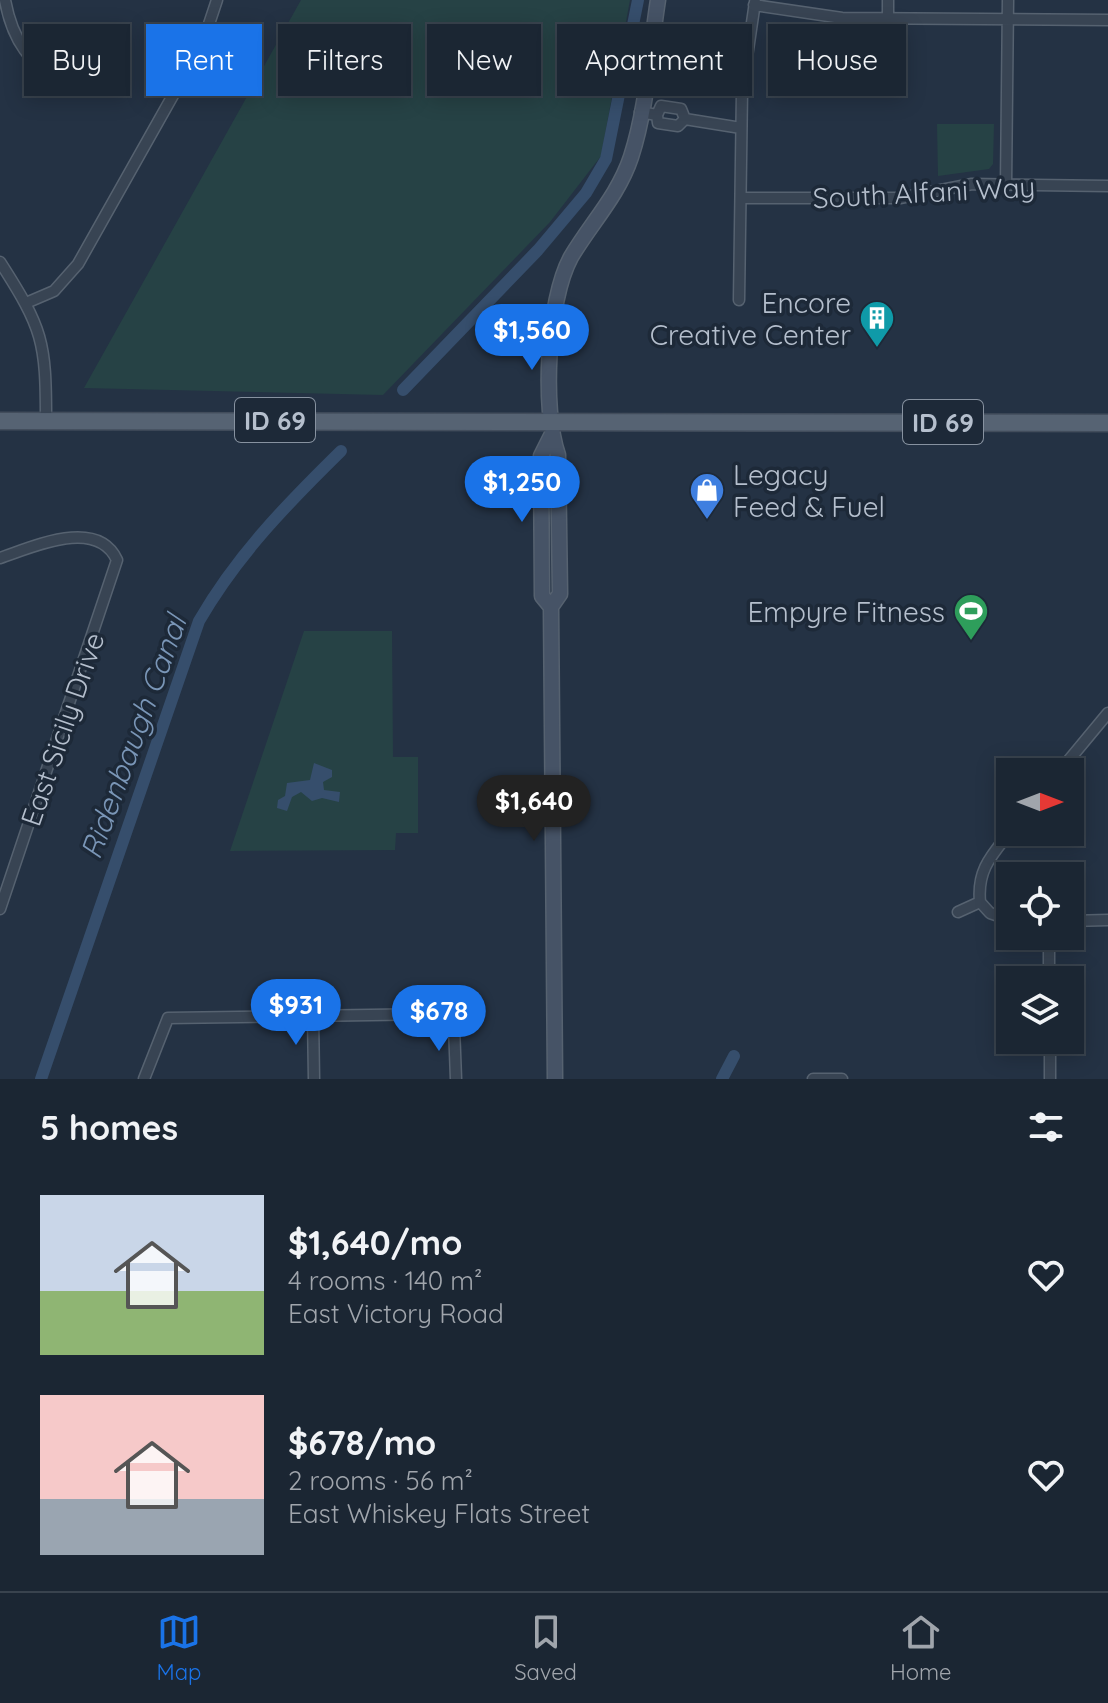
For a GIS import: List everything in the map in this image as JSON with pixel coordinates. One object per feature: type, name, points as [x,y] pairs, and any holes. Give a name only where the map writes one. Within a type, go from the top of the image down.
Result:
[{"type":"main road","points":[[555,1079],[551,607],[542,596],[541,456],[551,428],[551,325],[560,281],[571,257],[621,184],[632,155],[658,0]]},
{"type":"main road","name":"ID 69","points":[[0,421],[551,428],[1108,423]]},
{"type":"street","points":[[5,0],[18,42],[24,50]]},
{"type":"street","points":[[26,303],[54,291],[78,264],[203,42],[217,0]]},
{"type":"street","points":[[888,0],[888,19]]},
{"type":"street","points":[[1006,185],[1008,0]]},
{"type":"street","points":[[739,300],[742,91],[755,2],[842,18],[1108,20]]},
{"type":"street","points":[[661,106],[681,109],[685,119],[678,126],[658,123],[657,115],[661,106]]},
{"type":"street","points":[[640,112],[657,115]]},
{"type":"street","points":[[685,119],[741,128]]},
{"type":"street","name":"South Alfani Way","points":[[741,198],[900,198],[972,184],[1108,186]]},
{"type":"street","points":[[0,262],[26,303],[44,346],[46,421]]},
{"type":"street","name":"East Sicily Drive","points":[[0,558],[66,539],[93,539],[112,549],[117,560],[116,572],[0,909]]},
{"type":"street","points":[[1071,758],[1108,713]]},
{"type":"street","points":[[996,915],[980,902],[978,881],[984,864],[999,846]]},
{"type":"street","points":[[958,912],[980,902]]},
{"type":"street","points":[[1084,921],[1108,920]]},
{"type":"street","points":[[144,1079],[168,1018],[437,1014],[450,1019],[456,1033],[456,1079]]},
{"type":"street","points":[[313,1015],[314,1079]]},
{"type":"street","points":[[1050,1054],[1050,1079]]},
{"type":"street","points":[[813,1079],[842,1079]]},
{"type":"green space","points":[[301,0],[630,0],[626,24],[557,24],[557,96],[612,96],[601,156],[550,222],[383,395],[84,388],[247,96],[262,96],[262,70],[278,41],[278,96],[411,96],[411,24],[288,24]]},
{"type":"green space","points":[[937,124],[994,124],[993,164],[989,169],[938,176]]},
{"type":"green space","points":[[304,631],[392,631],[393,757],[418,757],[418,833],[396,833],[395,850],[230,851]]},
{"type":"water","points":[[314,763],[332,770],[332,777],[323,782],[324,790],[340,792],[339,802],[322,798],[312,801],[301,792],[292,797],[287,811],[277,808],[278,800],[285,796],[287,783],[310,780]]},
{"type":"waterway","name":"Ridenbaugh Canal","points":[[403,390],[538,250],[586,193],[606,159],[638,0]]},
{"type":"waterway","name":"Ridenbaugh Canal","points":[[41,1079],[199,621],[246,552],[341,451]]},
{"type":"waterway","points":[[722,1079],[734,1056]]},
{"type":"place","name":"Encore Creative Center","points":[[877,349]]},
{"type":"place","name":"Legacy Feed & Fuel","points":[[707,521]]},
{"type":"place","name":"Empyre Fitness","points":[[971,642]]}]
